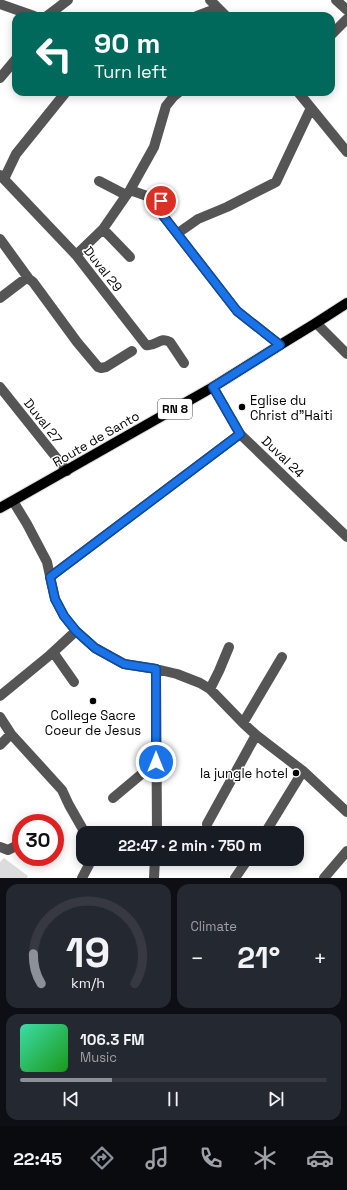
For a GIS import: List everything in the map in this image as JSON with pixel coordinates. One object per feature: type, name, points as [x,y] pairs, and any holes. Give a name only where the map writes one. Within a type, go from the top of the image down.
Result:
[{"type":"main road","name":"Route de Santo","points":[[0,508],[213,387],[316,324],[347,303]]},
{"type":"street","points":[[52,12],[68,0]]},
{"type":"street","points":[[210,0],[222,12]]},
{"type":"street","points":[[336,0],[347,10]]},
{"type":"street","points":[[0,4],[23,12]]},
{"type":"street","points":[[208,12],[218,8]]},
{"type":"street","points":[[335,31],[347,19]]},
{"type":"street","points":[[0,78],[12,64]]},
{"type":"street","points":[[2,177],[16,154],[63,96]]},
{"type":"street","points":[[76,255],[103,230],[128,192],[154,147],[166,106],[174,96]]},
{"type":"street","points":[[301,96],[347,152]]},
{"type":"street","points":[[178,233],[198,219],[227,207],[276,182],[311,108]]},
{"type":"street","name":"Duval 29","points":[[2,177],[76,255],[146,345],[150,346],[163,340],[167,340],[170,342],[184,363]]},
{"type":"street","points":[[99,181],[128,192],[161,201],[161,213],[237,311],[280,345]]},
{"type":"street","points":[[103,230],[130,257]]},
{"type":"street","points":[[0,239],[77,342],[98,367],[106,367],[132,351]]},
{"type":"street","points":[[0,298],[25,279],[29,279]]},
{"type":"street","points":[[316,324],[347,354]]},
{"type":"street","name":"Duval 27","points":[[0,387],[66,471]]},
{"type":"street","name":"Duval 24","points":[[213,387],[240,434],[346,535]]},
{"type":"street","points":[[50,577],[240,434]]},
{"type":"street","points":[[13,501],[47,562],[55,599],[64,616],[76,631],[95,648],[124,664],[177,674],[200,683],[210,689],[242,723],[303,771],[347,812]]},
{"type":"street","points":[[0,696],[76,631]]},
{"type":"street","points":[[210,689],[229,647]]},
{"type":"street","points":[[53,652],[74,682]]},
{"type":"street","points":[[242,723],[282,657]]},
{"type":"street","points":[[156,669],[156,826]]},
{"type":"street","points":[[0,717],[11,734],[62,790],[69,806],[82,826]]},
{"type":"street","points":[[0,745],[11,734]]},
{"type":"street","points":[[207,824],[256,735]]},
{"type":"street","points":[[114,798],[156,762]]},
{"type":"street","points":[[269,826],[303,771]]},
{"type":"street","points":[[0,847],[8,850],[12,848]]},
{"type":"street","points":[[324,878],[347,851]]},
{"type":"street","points":[[82,878],[88,866]]},
{"type":"street","points":[[154,878],[155,866]]},
{"type":"street","points":[[236,878],[244,866]]},
{"type":"shaded area","points":[[4,858],[12,864],[12,866],[15,866],[28,876],[27,878],[0,878],[0,862]]},
{"type":"place","name":"Eglise du Christ d\"Haiti","points":[[242,407]]},
{"type":"place","name":"College Sacre Coeur de Jesus","points":[[93,701]]},
{"type":"place","name":"la jungle hotel","points":[[296,773]]},
{"type":"route","points":[[156,762],[156,669],[124,664],[95,648],[76,631],[64,616],[55,599],[50,577],[240,434],[213,387],[280,345],[237,311],[161,213],[161,201]]}]
